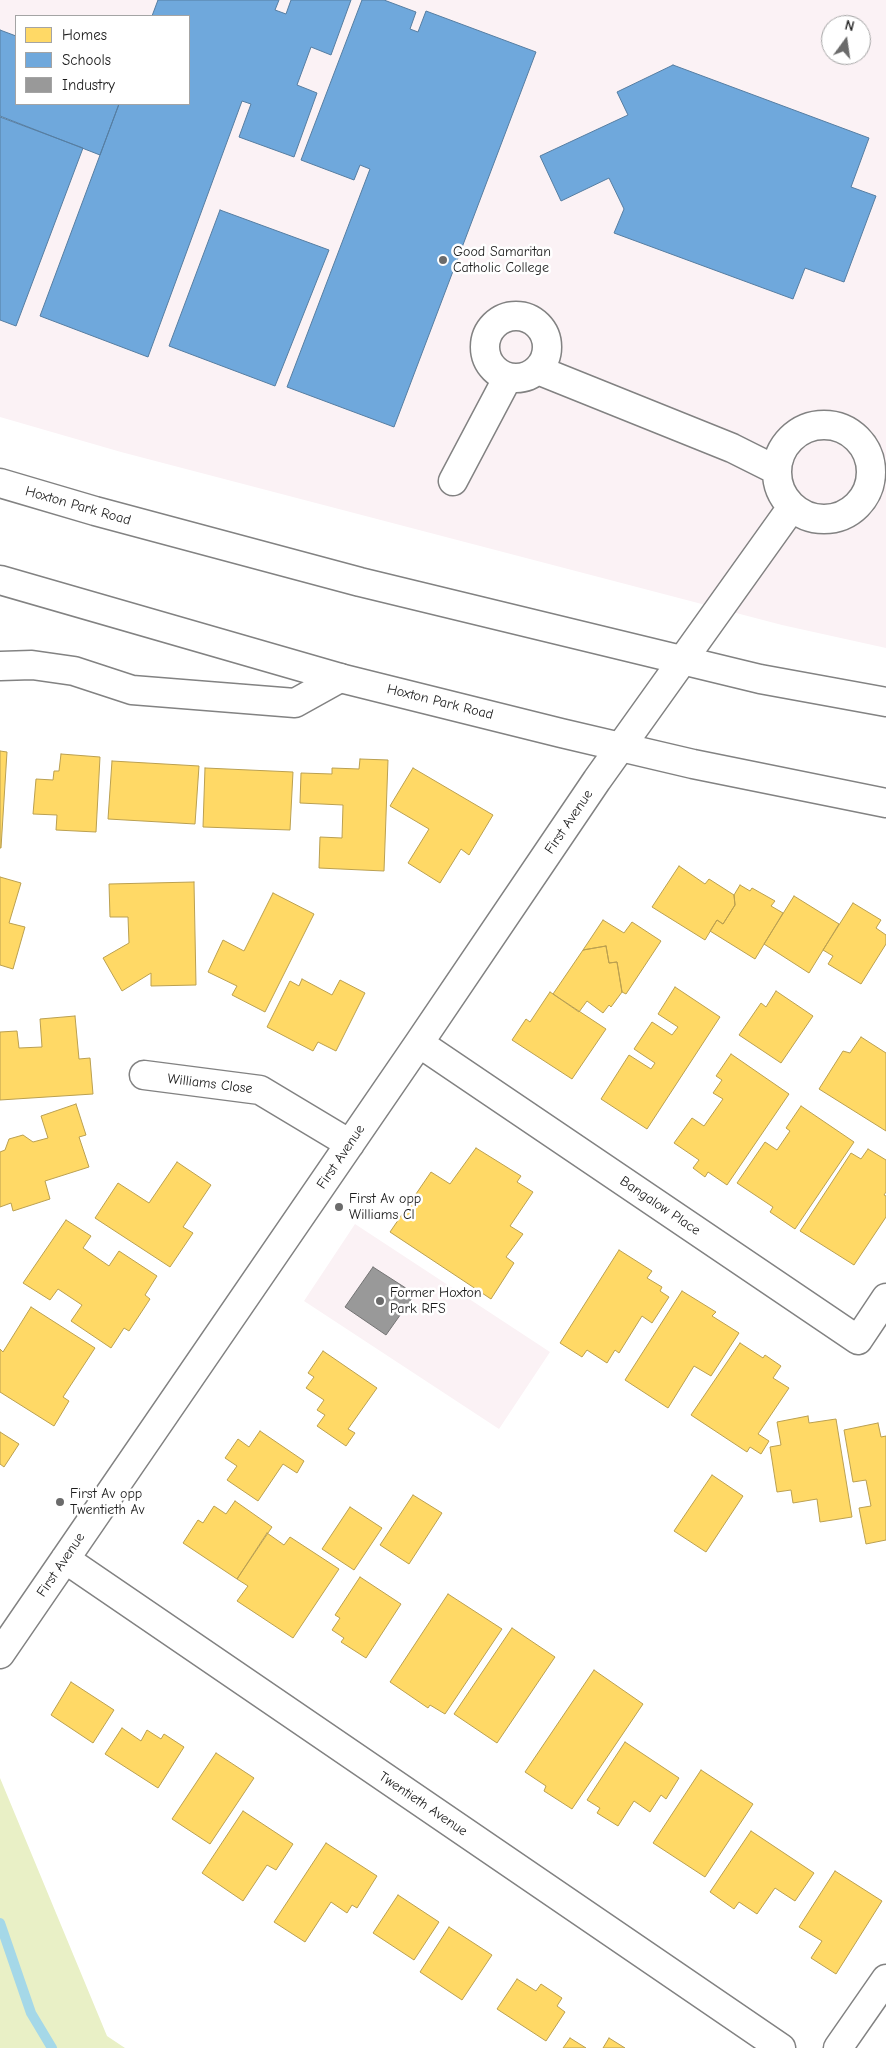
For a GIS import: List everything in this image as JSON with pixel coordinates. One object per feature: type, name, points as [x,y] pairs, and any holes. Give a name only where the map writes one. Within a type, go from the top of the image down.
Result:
[{"type":"street","points":[[510,316],[521,316],[539,325],[544,333],[547,352],[544,362],[538,370],[524,377],[508,377],[491,365],[486,356],[485,345],[487,335],[501,319],[510,316]]},
{"type":"street","points":[[538,370],[732,448],[776,470]]},
{"type":"street","points":[[454,481],[508,377]]},
{"type":"street","points":[[814,425],[835,425],[854,434],[867,451],[879,474],[875,501],[853,509],[839,517],[823,520],[806,516],[792,508],[779,490],[776,470],[781,449],[794,433],[814,425]]},
{"type":"street","name":"Hoxton Park Road","points":[[0,483],[94,511],[360,582],[760,679],[886,702]]},
{"type":"street","name":"First Avenue","points":[[0,1654],[620,747],[792,508]]},
{"type":"street","name":"Hoxton Park Road","points":[[0,580],[340,678],[693,764],[886,804]]},
{"type":"street","points":[[0,666],[32,665],[74,671],[132,690],[295,703],[340,678]]},
{"type":"street","name":"Bangalow Place","points":[[419,1043],[858,1340],[886,1298]]},
{"type":"street","name":"Williams Close","points":[[144,1076],[260,1090],[350,1144]]},
{"type":"street","name":"Twentieth Avenue","points":[[65,1559],[781,2048]]},
{"type":"street","points":[[838,2048],[886,1979]]},
{"type":"shaded area","name":"Good Samaritan Catholic College","points":[[0,0],[886,0],[886,648],[782,625],[121,452],[0,417]]},
{"type":"shaded area","points":[[355,1224],[550,1352],[499,1429],[304,1301]]},
{"type":"green space","points":[[0,1778],[107,2036],[125,2048],[0,2048]]},
{"type":"building: Homes","points":[[0,751],[7,752],[1,848],[0,848]]},
{"type":"building: Homes","points":[[61,754],[100,757],[96,832],[56,830],[57,815],[33,814],[36,779],[53,780],[54,771],[59,771]]},
{"type":"building: Homes","points":[[360,759],[388,760],[384,871],[319,868],[320,837],[342,838],[343,805],[300,803],[301,773],[332,774],[332,768],[359,769]]},
{"type":"building: Homes","points":[[112,761],[199,766],[195,824],[108,819]]},
{"type":"building: Homes","points":[[205,768],[293,772],[290,830],[203,827]]},
{"type":"building: Homes","points":[[413,768],[493,815],[469,855],[461,849],[440,883],[408,863],[429,829],[390,806]]},
{"type":"building: Homes","points":[[679,866],[705,884],[709,879],[734,895],[735,905],[723,924],[717,920],[705,940],[652,907]]},
{"type":"building: Homes","points":[[0,877],[21,883],[9,923],[25,927],[13,969],[0,965]]},
{"type":"building: Homes","points":[[194,882],[196,985],[151,986],[151,973],[122,991],[103,958],[129,943],[128,917],[110,917],[109,884]]},
{"type":"building: Homes","points":[[740,885],[750,891],[752,888],[775,901],[771,906],[783,913],[755,959],[710,931],[717,920],[723,924],[735,905],[734,895]]},
{"type":"building: Homes","points":[[273,893],[314,914],[265,1012],[232,995],[237,986],[208,972],[223,940],[244,951]]},
{"type":"building: Homes","points":[[794,896],[839,924],[809,973],[764,944]]},
{"type":"building: Homes","points":[[853,903],[881,920],[876,928],[886,935],[886,944],[861,984],[828,964],[833,956],[823,950]]},
{"type":"building: Homes","points":[[603,920],[624,933],[632,922],[661,941],[626,994],[622,992],[617,962],[609,963],[606,946],[583,950]]},
{"type":"building: Homes","points":[[606,946],[609,963],[617,962],[622,992],[611,1007],[609,1005],[603,1013],[587,1001],[579,1012],[553,994],[583,950]]},
{"type":"building: Homes","points":[[302,979],[332,995],[340,980],[365,993],[336,1051],[318,1042],[313,1051],[267,1027],[290,981],[299,986]]},
{"type":"building: Homes","points":[[675,987],[720,1017],[647,1129],[601,1099],[629,1055],[651,1069],[655,1063],[634,1049],[652,1022],[672,1035],[678,1027],[658,1014]]},
{"type":"building: Homes","points":[[776,991],[813,1016],[781,1063],[739,1035],[761,1003],[766,1007]]},
{"type":"building: Homes","points":[[550,992],[606,1029],[572,1079],[512,1040],[526,1019],[530,1022]]},
{"type":"building: Homes","points":[[75,1016],[79,1059],[90,1058],[93,1094],[0,1100],[0,1032],[17,1031],[19,1048],[42,1047],[40,1019]]},
{"type":"building: Homes","points":[[861,1037],[886,1053],[886,1131],[819,1089],[843,1051],[850,1053]]},
{"type":"building: Homes","points":[[731,1054],[789,1094],[727,1185],[708,1172],[705,1177],[693,1168],[699,1160],[674,1143],[692,1118],[704,1126],[723,1099],[713,1093],[722,1080],[716,1076]]},
{"type":"building: Homes","points":[[76,1104],[86,1135],[79,1137],[89,1167],[45,1181],[50,1199],[13,1211],[11,1203],[0,1207],[0,1152],[5,1150],[9,1139],[23,1135],[33,1142],[48,1138],[41,1116]]},
{"type":"building: Homes","points":[[801,1106],[854,1142],[795,1229],[770,1212],[773,1207],[737,1183],[765,1142],[777,1150],[790,1131],[786,1128]]},
{"type":"building: Homes","points":[[476,1148],[521,1176],[517,1182],[533,1192],[510,1226],[523,1234],[506,1257],[514,1263],[491,1299],[390,1232],[431,1172],[450,1184]]},
{"type":"building: Homes","points":[[868,1149],[886,1160],[886,1192],[884,1195],[886,1196],[886,1217],[854,1265],[800,1231],[851,1153],[861,1159]]},
{"type":"building: Homes","points":[[177,1162],[211,1185],[183,1227],[193,1233],[170,1267],[95,1218],[118,1183],[149,1203]]},
{"type":"building: Homes","points":[[66,1220],[91,1236],[83,1248],[109,1266],[119,1251],[157,1276],[145,1295],[150,1299],[129,1331],[124,1328],[111,1348],[71,1321],[82,1305],[58,1289],[50,1300],[23,1283]]},
{"type":"building: Homes","points":[[619,1250],[652,1271],[647,1278],[662,1287],[660,1291],[669,1297],[652,1323],[642,1316],[619,1353],[615,1350],[607,1363],[587,1350],[582,1357],[560,1343]]},
{"type":"building: Homes","points":[[682,1291],[716,1312],[712,1316],[739,1333],[711,1376],[694,1366],[668,1408],[625,1380]]},
{"type":"building: Homes","points":[[31,1307],[95,1348],[63,1397],[69,1401],[54,1426],[0,1392],[0,1349],[3,1352]]},
{"type":"building: Homes","points":[[740,1343],[763,1358],[765,1355],[781,1366],[773,1378],[789,1388],[758,1434],[769,1441],[761,1454],[750,1447],[747,1452],[691,1415]]},
{"type":"building: Homes","points":[[323,1351],[377,1388],[348,1429],[355,1433],[346,1446],[317,1426],[325,1415],[317,1410],[324,1400],[306,1388],[314,1377],[308,1373]]},
{"type":"building: Homes","points":[[808,1416],[809,1423],[836,1419],[852,1517],[820,1522],[817,1499],[793,1503],[791,1490],[777,1492],[770,1447],[781,1445],[777,1422]]},
{"type":"building: Homes","points":[[878,1423],[881,1437],[886,1436],[886,1540],[866,1544],[859,1508],[871,1506],[866,1480],[853,1482],[844,1430]]},
{"type":"building: Homes","points":[[260,1431],[304,1461],[297,1473],[283,1464],[258,1501],[227,1480],[237,1466],[225,1458],[238,1439],[249,1447]]},
{"type":"building: Homes","points":[[0,1432],[19,1444],[4,1467],[0,1464]]},
{"type":"building: Homes","points":[[712,1475],[743,1496],[706,1552],[674,1531]]},
{"type":"building: Homes","points":[[413,1495],[442,1513],[409,1564],[380,1545]]},
{"type":"building: Homes","points":[[235,1501],[272,1527],[237,1579],[183,1543],[198,1520],[203,1523],[214,1506],[226,1514]]},
{"type":"building: Homes","points":[[350,1507],[382,1528],[354,1570],[322,1549]]},
{"type":"building: Homes","points":[[267,1533],[284,1545],[290,1537],[339,1569],[293,1638],[237,1601],[248,1586],[237,1579]]},
{"type":"building: Homes","points":[[360,1577],[401,1604],[366,1658],[341,1642],[344,1638],[332,1630],[340,1618],[335,1615]]},
{"type":"building: Homes","points":[[448,1594],[502,1629],[445,1714],[430,1705],[428,1708],[390,1682]]},
{"type":"building: Homes","points":[[512,1628],[555,1657],[497,1743],[454,1714]]},
{"type":"building: Homes","points":[[594,1670],[643,1704],[572,1809],[544,1791],[546,1786],[525,1772]]},
{"type":"building: Homes","points":[[71,1682],[114,1710],[93,1743],[51,1715]]},
{"type":"building: Homes","points":[[122,1728],[141,1741],[147,1730],[161,1739],[164,1734],[184,1747],[158,1788],[105,1754]]},
{"type":"building: Homes","points":[[625,1742],[679,1778],[666,1799],[661,1795],[650,1812],[634,1801],[618,1826],[597,1813],[600,1808],[587,1800]]},
{"type":"building: Homes","points":[[216,1753],[254,1778],[210,1844],[172,1819]]},
{"type":"building: Homes","points":[[701,1770],[753,1804],[705,1877],[653,1843]]},
{"type":"building: Homes","points":[[243,1811],[293,1844],[276,1870],[267,1865],[243,1901],[202,1873]]},
{"type":"building: Homes","points":[[751,1831],[814,1873],[795,1901],[775,1888],[757,1914],[739,1902],[734,1909],[710,1892]]},
{"type":"building: Homes","points":[[326,1843],[377,1876],[357,1908],[352,1905],[347,1913],[331,1902],[305,1942],[274,1922]]},
{"type":"building: Homes","points":[[835,1871],[882,1901],[836,1974],[811,1958],[822,1941],[799,1927]]},
{"type":"building: Homes","points":[[398,1895],[439,1922],[414,1960],[373,1933]]},
{"type":"building: Homes","points":[[449,1927],[492,1955],[462,2000],[420,1972]]},
{"type":"building: Homes","points":[[517,1979],[536,1991],[541,1984],[562,1998],[557,2006],[565,2012],[546,2041],[497,2009]]},
{"type":"building: Homes","points":[[570,2038],[586,2048],[563,2048]]},
{"type":"building: Homes","points":[[609,2038],[625,2048],[603,2048]]},
{"type":"building: Schools","points":[[158,0],[279,0],[275,10],[286,14],[291,0],[351,0],[331,55],[311,47],[297,85],[317,93],[294,157],[239,137],[251,104],[242,101],[148,357],[40,316],[119,105],[190,105],[190,15],[152,15]]},
{"type":"building: Schools","points":[[362,0],[384,0],[416,12],[410,29],[418,32],[426,11],[536,52],[394,427],[287,387],[370,169],[360,165],[354,180],[301,160]]},
{"type":"building: Schools","points":[[0,30],[15,36],[15,105],[119,105],[100,155],[0,116]]},
{"type":"building: Schools","points":[[673,65],[869,138],[851,187],[876,196],[844,282],[805,268],[793,299],[614,233],[624,209],[609,178],[561,201],[540,156],[628,115],[617,92]]},
{"type":"building: Schools","points":[[0,117],[83,148],[16,326],[0,320]]},
{"type":"building: Schools","points":[[220,210],[329,250],[275,386],[169,346]]},
{"type":"building: Industry","name":"Former Hoxton Park RFS","points":[[373,1267],[415,1294],[386,1335],[345,1307]]},
{"type":"waterway","points":[[0,1923],[31,2013],[52,2048]]},
{"type":"place","name":"Good Samaritan Catholic College","points":[[443,260]]},
{"type":"place","name":"First Av opp Williams Cl","points":[[339,1207]]},
{"type":"place","name":"Former Hoxton Park RFS","points":[[380,1301]]},
{"type":"place","name":"First Av opp Twentieth Av","points":[[60,1502]]}]
